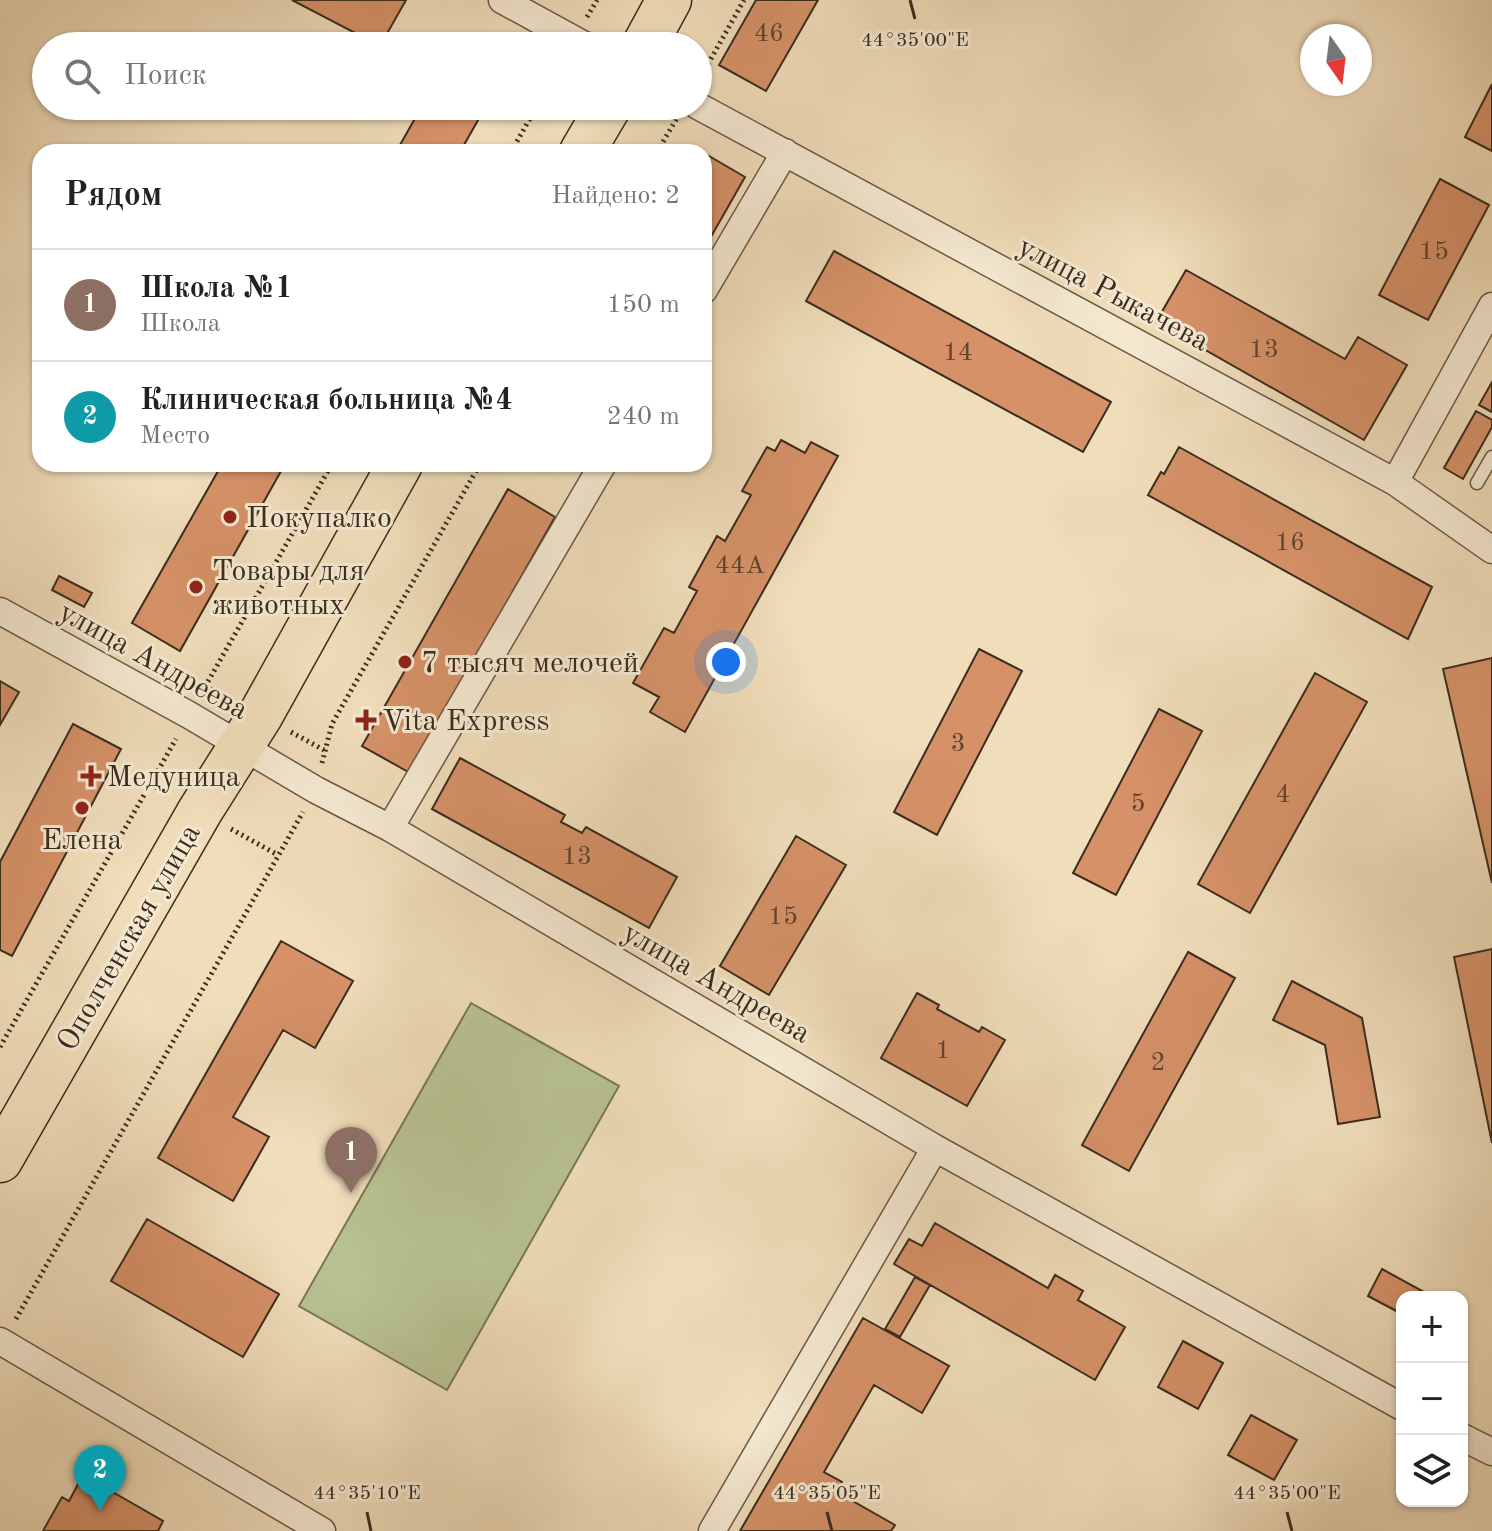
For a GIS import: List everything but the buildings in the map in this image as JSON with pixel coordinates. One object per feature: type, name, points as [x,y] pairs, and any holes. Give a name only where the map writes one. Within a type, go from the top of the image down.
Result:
[{"type":"highway","points":[[652,32],[669,0]]},
{"type":"highway","points":[[587,144],[601,120]]},
{"type":"highway","name":"Ополченская улица","points":[[0,1160],[200,811],[242,746],[396,472]]},
{"type":"street","points":[[502,0],[560,32]]},
{"type":"street","name":"улица Рыкачева","points":[[712,113],[1395,482],[1492,550]]},
{"type":"street","points":[[712,276],[785,152]]},
{"type":"street","points":[[1395,482],[1490,313]]},
{"type":"street","points":[[390,828],[598,472]]},
{"type":"street","name":"улица Андреева","points":[[0,611],[189,715],[316,790],[390,828],[935,1148],[1396,1404]]},
{"type":"street","points":[[712,1531],[935,1148]]},
{"type":"street","points":[[1,1342],[322,1531]]},
{"type":"street","points":[[1468,1440],[1492,1452]]},
{"type":"lane","points":[[1477,483],[1492,457]]},
{"type":"path","points":[[712,56],[744,0]]},
{"type":"path","points":[[516,144],[529,120]]},
{"type":"path","points":[[662,144],[676,120]]},
{"type":"path","points":[[0,1047],[327,472]]},
{"type":"path","points":[[1,1342],[316,790],[332,724],[475,472]]},
{"type":"green space","points":[[471,1003],[619,1086],[447,1390],[299,1306]]},
{"type":"place","name":"Покупалко","points":[[230,517]]},
{"type":"place","name":"Товары для животных","points":[[196,587]]},
{"type":"place","name":"7 тысяч мелочей","points":[[405,662]]},
{"type":"place","name":"Vita Express","points":[[366,720]]},
{"type":"place","name":"Медуница","points":[[91,776]]},
{"type":"place","name":"Елена","points":[[82,808]]},
{"type":"place","name":"Школа №1","points":[[351,1193]]},
{"type":"place","name":"Клиническая больница №4","points":[[100,1511]]}]
